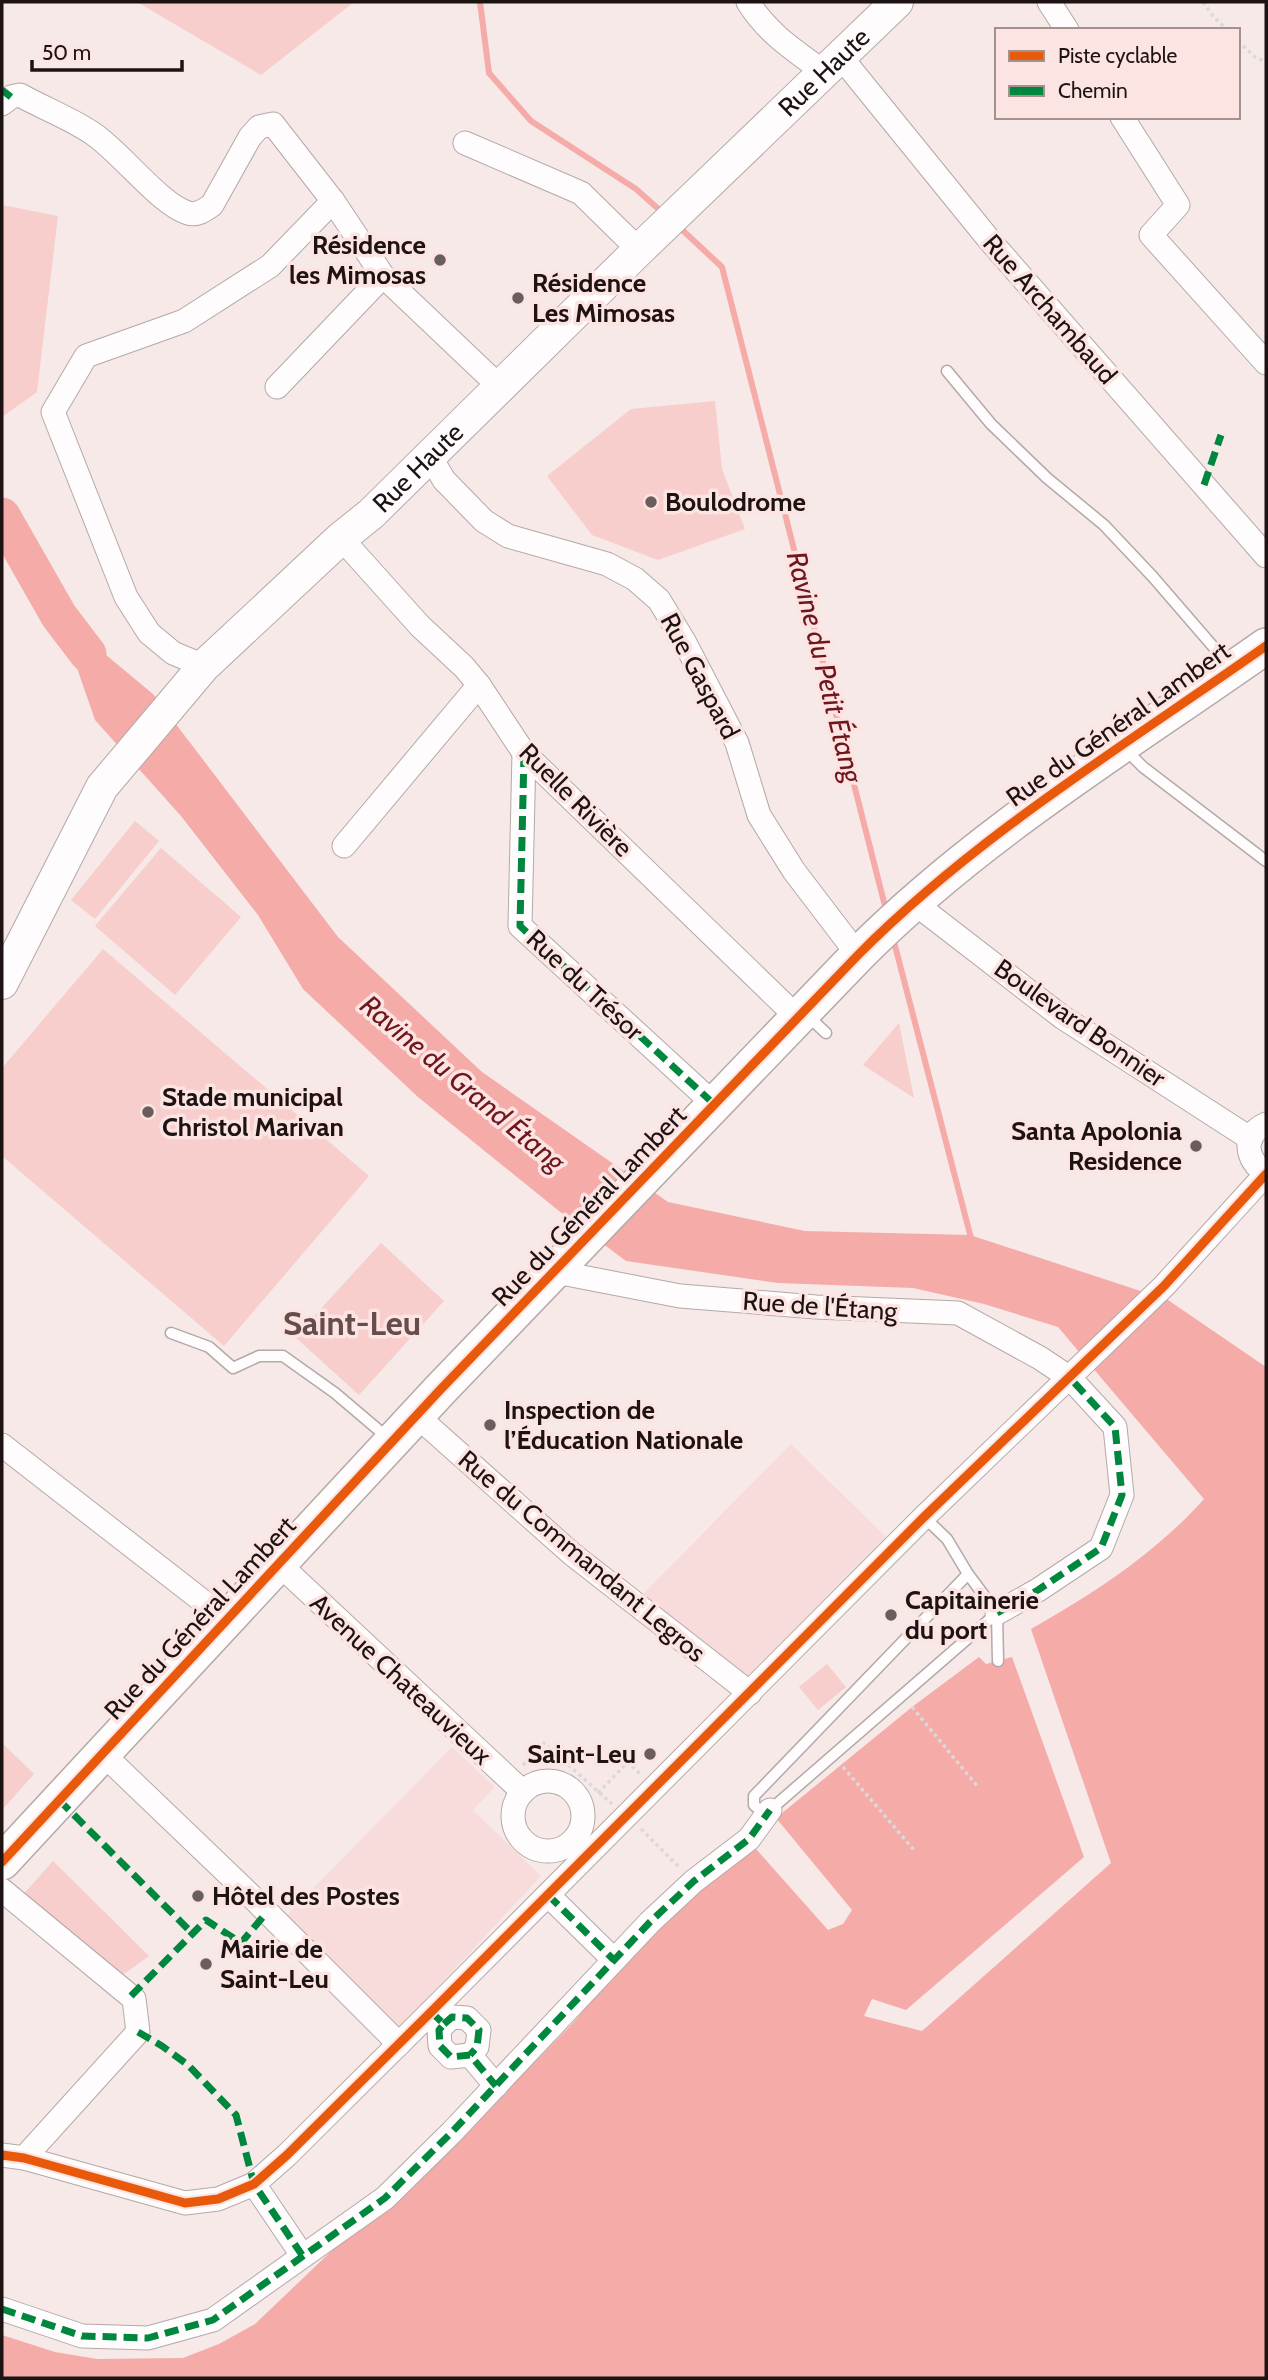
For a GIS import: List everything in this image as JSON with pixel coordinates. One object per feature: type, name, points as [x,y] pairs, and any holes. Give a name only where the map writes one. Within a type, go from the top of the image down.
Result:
[{"type":"main road","name":"Rue Haute","points":[[2,983],[102,787],[204,666],[341,538],[371,514],[645,244],[897,2]]},
{"type":"main road","name":"Rue du Général Lambert","points":[[2,1862],[417,1416],[654,1168],[715,1105],[809,1021],[863,950],[907,908],[1041,803],[1266,646]]},
{"type":"street","name":"Rue Archambaud","points":[[748,2],[760,20],[783,43],[832,64],[1266,556]]},
{"type":"street","points":[[1049,2],[1066,28]]},
{"type":"street","points":[[2,104],[10,97],[20,96],[93,133],[164,198],[192,215],[205,211],[212,205],[259,127],[273,124],[333,201],[383,276],[501,388]]},
{"type":"street","points":[[1123,119],[1178,205],[1151,235],[1266,363]]},
{"type":"street","points":[[466,143],[580,193],[645,244]]},
{"type":"street","points":[[204,666],[173,653],[149,633],[126,597],[53,412],[86,356],[184,321],[270,267],[333,201]]},
{"type":"street","points":[[277,387],[383,276]]},
{"type":"street","name":"Rue Gaspard","points":[[430,456],[444,480],[484,521],[508,536],[607,564],[635,579],[659,600],[685,642],[737,743],[759,815],[794,871],[863,950]]},
{"type":"street","name":"Ruelle Rivière","points":[[341,538],[420,626],[464,667],[524,753],[809,1021]]},
{"type":"street","points":[[344,846],[479,685]]},
{"type":"street","name":"Rue du Trésor","points":[[524,753],[520,926],[715,1105]]},
{"type":"street","name":"Boulevard Bonnier","points":[[907,908],[1062,1017],[1259,1132]]},
{"type":"street","points":[[2,1890],[134,1999],[138,2032],[13,2156],[185,2203],[218,2199],[254,2184],[399,2044],[438,2018],[548,1895],[580,1847],[628,1814],[924,1517],[1164,1286],[1266,1174],[1255,1166],[1249,1153],[1259,1132]]},
{"type":"street","name":"Rue de l'Étang","points":[[567,1261],[680,1296],[816,1307],[958,1313],[1041,1358],[1075,1372],[1115,1427],[1122,1495],[1101,1548],[1038,1590],[997,1612]]},
{"type":"street","name":"Rue du Commandant Legros","points":[[417,1416],[572,1554],[750,1693]]},
{"type":"street","points":[[2,1445],[227,1620]]},
{"type":"street","name":"Avenue Chateauvieux","points":[[279,1565],[516,1786]]},
{"type":"street","points":[[103,1753],[399,2044]]},
{"type":"street","points":[[551,1782],[562,1784],[571,1791],[583,1810],[579,1833],[580,1847],[538,1850],[520,1837],[514,1827],[513,1815],[516,1786],[551,1782]]},
{"type":"street","points":[[2,2309],[82,2336],[148,2339],[213,2320],[385,2198],[496,2086],[614,1960],[694,1881],[749,1839],[770,1810]]},
{"type":"street","points":[[548,1895],[614,1960]]},
{"type":"street","points":[[438,2018],[467,2018],[479,2030],[477,2047],[470,2055],[496,2086]]},
{"type":"street","points":[[254,2184],[302,2255]]},
{"type":"lane","points":[[947,371],[1001,433],[1047,478],[1104,525],[1233,670]]},
{"type":"lane","points":[[1122,745],[1143,767],[1266,861]]},
{"type":"lane","points":[[171,1333],[209,1347],[233,1368],[259,1356],[283,1356],[335,1393],[393,1442]]},
{"type":"lane","points":[[924,1517],[947,1539],[968,1574],[997,1612],[998,1661]]},
{"type":"lane","points":[[968,1574],[754,1796],[754,1805],[761,1811],[770,1810],[997,1612]]},
{"type":"path","points":[[1203,2],[1225,28]]},
{"type":"path","points":[[1240,43],[1255,57],[1266,62]]},
{"type":"path","points":[[912,1707],[978,1787]]},
{"type":"path","points":[[516,1786],[544,1743],[598,1793],[628,1814],[694,1881]]},
{"type":"path","points":[[598,1793],[628,1762],[642,1776]]},
{"type":"path","points":[[842,1766],[915,1850]]},
{"type":"shaded area","points":[[137,2],[354,2],[261,75]]},
{"type":"shaded area","points":[[2,205],[58,216],[37,392],[2,417]]},
{"type":"shaded area","name":"Boulodrome","points":[[715,401],[722,469],[745,529],[658,560],[592,535],[547,476],[631,409]]},
{"type":"shaded area","points":[[135,821],[159,841],[95,919],[71,900]]},
{"type":"shaded area","points":[[161,848],[241,917],[175,995],[95,926]]},
{"type":"shaded area","name":"Stade municipal Christol Marivan","points":[[103,949],[369,1176],[224,1346],[2,1156],[2,1068]]},
{"type":"shaded area","points":[[899,1023],[914,1098],[863,1065]]},
{"type":"shaded area","points":[[381,1243],[444,1301],[359,1395],[295,1337]]},
{"type":"shaded area","points":[[791,1444],[886,1537],[743,1681],[638,1599]]},
{"type":"shaded area","points":[[827,1664],[846,1687],[818,1710],[799,1687]]},
{"type":"shaded area","points":[[2,1743],[34,1774],[2,1810]]},
{"type":"shaded area","points":[[452,1747],[495,1787],[473,1810],[541,1876],[396,2032],[283,1919]]},
{"type":"shaded area","points":[[53,1861],[149,1956],[117,1979],[21,1897]]},
{"type":"water","points":[[59,616],[153,694],[338,937],[482,1072],[668,1202],[805,1231],[970,1235],[1168,1300],[1266,1367],[1266,2378],[2,2378],[2,2335],[55,2352],[97,2359],[183,2358],[219,2344],[255,2324],[494,2096],[532,2065],[572,2024],[643,1940],[682,1901],[756,1849],[828,1930],[843,1924],[852,1910],[776,1818],[912,1707],[979,1657],[986,1664],[1012,1657],[1084,1857],[906,2010],[872,1999],[864,2016],[922,2031],[1111,1863],[1031,1629],[1077,1602],[1145,1555],[1204,1499],[1058,1327],[984,1304],[913,1288],[778,1283],[626,1261],[559,1211],[418,1097],[303,989],[258,915],[181,816],[95,720]]},
{"type":"waterway","name":"Ravine du Petit Étang","points":[[480,2],[489,73],[531,121],[636,189],[664,214]]},
{"type":"waterway","name":"Ravine du Petit Étang","points":[[678,226],[722,267],[886,910]]},
{"type":"waterway","name":"Ravine du Grand Étang","points":[[2,516],[59,616],[88,654]]},
{"type":"waterway","name":"Ravine du Petit Étang","points":[[893,938],[972,1242]]},
{"type":"marked path","points":[[2,90],[11,97]]},
{"type":"marked path","points":[[1204,485],[1221,435]]},
{"type":"marked path","points":[[524,753],[520,926],[715,1105]]},
{"type":"marked path","points":[[997,1613],[1038,1590],[1101,1548],[1122,1495],[1115,1427],[1070,1378]]},
{"type":"marked path","points":[[59,1800],[193,1934]]},
{"type":"marked path","points":[[2,2309],[82,2336],[148,2338],[213,2320],[385,2198],[452,2132],[650,1922],[694,1881],[749,1839],[770,1810]]},
{"type":"marked path","points":[[548,1895],[614,1960]]},
{"type":"marked path","points":[[131,1996],[206,1920],[241,1943],[267,1912]]},
{"type":"marked path","points":[[431,2012],[444,2024],[439,2030],[440,2046],[451,2057],[470,2055],[496,2086]]},
{"type":"marked path","points":[[444,2024],[452,2017],[467,2018],[479,2030],[477,2047],[470,2055]]},
{"type":"marked path","points":[[138,2032],[188,2065],[236,2115],[254,2184],[302,2255]]},
{"type":"cycle path","points":[[2,1862],[440,1390],[858,955],[904,911],[1003,830],[1266,646]]},
{"type":"cycle path","points":[[2,2155],[24,2158],[185,2203],[218,2199],[254,2184],[287,2155],[431,2012],[924,1517],[1164,1286],[1266,1174]]},
{"type":"place","name":"Résidence les Mimosas","points":[[440,260]]},
{"type":"place","name":"Résidence Les Mimosas","points":[[518,298]]},
{"type":"place","name":"Boulodrome","points":[[651,502]]},
{"type":"place","name":"Stade municipal Christol Marivan","points":[[148,1112]]},
{"type":"place","name":"Santa Apolonia Residence","points":[[1196,1146]]},
{"type":"place","name":"Inspection de l’Éducation Nationale","points":[[490,1425]]},
{"type":"place","name":"Capitainerie du port","points":[[891,1615]]},
{"type":"place","name":"Saint-Leu","points":[[650,1754]]},
{"type":"place","name":"Hôtel des Postes","points":[[198,1896]]},
{"type":"place","name":"Mairie de Saint-Leu","points":[[206,1964]]},
{"type":"district","name":"Saint-Leu","points":[[352,1323]]}]
